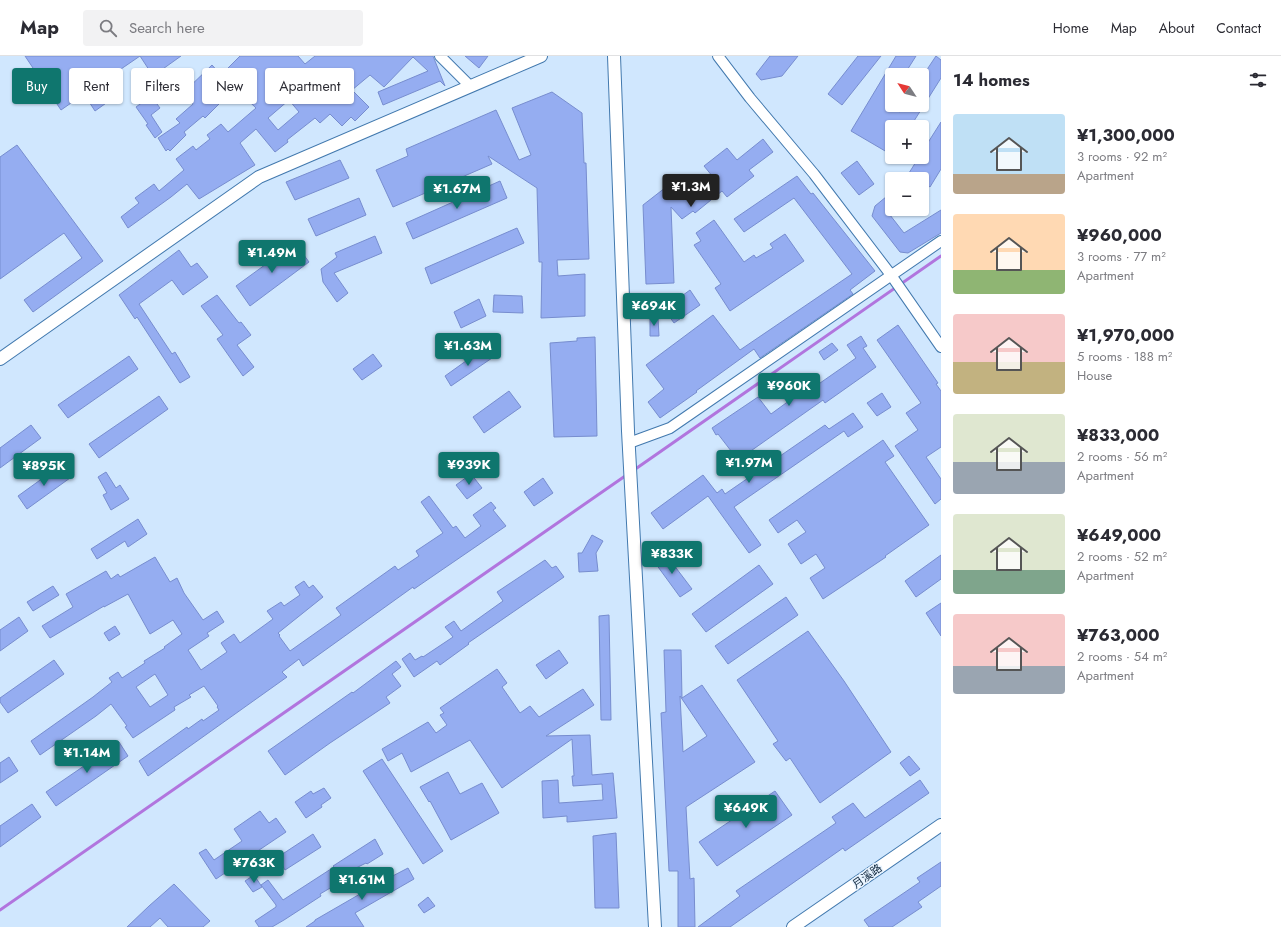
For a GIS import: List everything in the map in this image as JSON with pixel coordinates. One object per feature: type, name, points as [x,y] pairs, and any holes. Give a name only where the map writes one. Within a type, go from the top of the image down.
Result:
[{"type":"street","points":[[440,56],[470,86]]},
{"type":"street","points":[[0,359],[259,177],[541,56]]},
{"type":"street","points":[[718,56],[750,98],[814,174],[893,278],[941,347]]},
{"type":"street","points":[[613,57],[630,465],[655,927]]},
{"type":"street","points":[[629,443],[670,428],[893,278],[941,241]]},
{"type":"street","name":"月溪路","points":[[794,927],[941,825]]},
{"type":"building","points":[[25,56],[140,56],[122,68],[69,68],[70,104],[61,110],[57,104],[61,104],[61,68],[33,68]]},
{"type":"building","points":[[140,56],[181,56],[164,68],[148,68]]},
{"type":"building","points":[[240,56],[298,56],[305,64],[315,56],[433,56],[445,86],[440,81],[383,105],[378,92],[428,71],[413,57],[384,87],[370,75],[354,88],[354,68],[265,68],[265,104],[284,104],[268,118],[278,130],[299,112],[292,104],[354,104],[354,92],[369,107],[355,121],[351,117],[342,126],[330,114],[320,123],[315,118],[287,140],[288,142],[275,152],[256,129],[240,143],[255,165],[199,199],[187,184],[128,228],[121,217],[139,203],[135,198],[154,184],[159,191],[184,170],[176,159],[193,146],[196,150],[210,139],[207,135],[221,124],[228,132],[256,108],[252,104],[257,104],[257,68],[228,68]]},
{"type":"building","points":[[465,56],[488,56],[479,68]]},
{"type":"building","points":[[770,56],[798,56],[782,76],[761,80],[756,74]]},
{"type":"building","points":[[858,56],[881,56],[842,105],[828,94]]},
{"type":"building","points":[[896,56],[916,56],[908,68],[889,68]]},
{"type":"building","points":[[936,56],[941,60],[941,78],[929,97],[928,68]]},
{"type":"building","points":[[885,74],[885,112],[920,112],[915,120],[885,120],[885,151],[851,131]]},
{"type":"building","points":[[202,75],[202,104],[219,104],[205,118],[203,116],[184,132],[186,135],[170,151],[168,149],[166,151],[158,138],[180,123],[176,119],[194,104],[194,82]]},
{"type":"building","points":[[552,92],[582,113],[584,163],[586,163],[589,259],[557,260],[558,276],[585,274],[585,316],[541,318],[542,262],[539,262],[537,188],[488,156],[492,164],[393,207],[376,170],[408,156],[406,149],[496,110],[519,160],[531,155],[512,108]]},
{"type":"building","points":[[90,104],[105,104],[95,111]]},
{"type":"building","points":[[140,104],[157,104],[160,108],[151,115],[162,132],[155,138],[146,125],[148,124],[136,107]]},
{"type":"building","points":[[941,122],[941,169],[930,187],[929,172],[910,172],[915,164],[929,164],[929,141]]},
{"type":"building","points":[[763,139],[773,152],[749,170],[754,176],[727,197],[722,191],[695,213],[693,211],[682,219],[671,207],[674,283],[646,284],[643,205],[670,184],[683,200],[713,177],[704,166],[727,148],[737,160]]},
{"type":"building","points":[[17,145],[103,261],[33,312],[24,300],[82,258],[64,233],[0,279],[0,157]]},
{"type":"building","points":[[340,160],[349,178],[295,200],[286,182]]},
{"type":"building","points":[[857,161],[874,184],[859,195],[841,173]]},
{"type":"building","points":[[797,176],[811,194],[813,193],[875,271],[850,290],[853,294],[760,358],[754,349],[660,418],[648,402],[664,389],[646,365],[713,315],[740,350],[852,274],[794,198],[744,232],[734,219]]},
{"type":"building","points":[[500,181],[507,198],[413,239],[406,223]]},
{"type":"building","points":[[359,198],[366,215],[316,236],[308,219]]},
{"type":"building","points":[[885,198],[885,216],[891,216],[904,233],[941,210],[941,233],[908,253],[900,252],[872,216],[875,206]]},
{"type":"building","points":[[714,220],[744,262],[754,255],[756,258],[773,248],[770,244],[785,234],[804,261],[730,311],[715,288],[721,284],[694,245],[701,241],[696,233]]},
{"type":"building","points":[[517,228],[524,243],[431,284],[425,268]]},
{"type":"building","points":[[375,236],[382,253],[334,273],[348,293],[337,302],[323,282],[321,269],[337,257],[335,253]]},
{"type":"building","points":[[295,243],[309,262],[250,306],[236,286]]},
{"type":"building","points":[[179,250],[191,267],[197,263],[208,277],[183,295],[172,280],[139,304],[172,354],[175,352],[190,377],[180,383],[137,317],[135,319],[119,295]]},
{"type":"building","points":[[690,290],[700,305],[674,323],[664,309]]},
{"type":"building","points":[[217,295],[239,323],[241,322],[251,335],[237,345],[254,367],[243,376],[217,339],[223,335],[201,306]]},
{"type":"building","points":[[494,295],[522,296],[523,313],[493,312]]},
{"type":"building","points":[[479,299],[486,316],[461,328],[454,312]]},
{"type":"building","points":[[650,318],[658,318],[659,336],[650,336]]},
{"type":"building","points":[[898,325],[938,383],[936,384],[941,391],[941,447],[926,457],[941,479],[941,499],[935,504],[895,446],[918,430],[906,413],[921,403],[877,340]]},
{"type":"building","points":[[861,336],[867,346],[863,348],[876,367],[825,403],[823,400],[738,460],[718,434],[716,435],[712,428],[758,397],[771,414],[808,387],[810,390],[856,358],[847,345]]},
{"type":"building","points":[[595,337],[597,436],[554,437],[550,343],[577,341],[577,338]]},
{"type":"building","points":[[832,343],[838,350],[824,360],[819,352]]},
{"type":"building","points":[[484,348],[492,358],[451,386],[445,376]]},
{"type":"building","points":[[373,354],[382,366],[362,380],[353,369]]},
{"type":"building","points":[[129,356],[138,369],[68,418],[58,405]]},
{"type":"building","points":[[509,391],[521,407],[484,433],[473,417]]},
{"type":"building","points":[[882,393],[891,407],[877,416],[867,403]]},
{"type":"building","points":[[159,396],[168,409],[99,458],[89,444]]},
{"type":"building","points":[[853,413],[863,427],[848,437],[844,431],[734,507],[761,545],[749,553],[708,496],[663,529],[651,513],[703,475],[717,493],[722,489],[725,494],[825,425],[829,429]]},
{"type":"building","points":[[31,425],[41,438],[0,468],[0,448]]},
{"type":"building","points":[[883,440],[894,456],[885,462],[929,525],[885,556],[886,557],[823,599],[810,578],[825,568],[816,554],[801,564],[788,544],[806,532],[797,520],[778,533],[769,520]]},
{"type":"building","points":[[61,465],[70,478],[27,509],[18,496]]},
{"type":"building","points":[[106,472],[116,488],[120,485],[129,499],[111,510],[103,495],[107,493],[98,477]]},
{"type":"building","points":[[471,474],[482,488],[467,499],[456,485]]},
{"type":"building","points":[[543,478],[553,493],[534,506],[524,492]]},
{"type":"building","points":[[429,496],[453,528],[456,526],[465,538],[481,526],[473,515],[491,502],[496,508],[493,510],[506,526],[414,589],[413,587],[303,666],[299,659],[282,672],[287,677],[148,776],[139,761],[187,727],[188,729],[202,719],[203,721],[219,710],[217,707],[218,706],[204,686],[189,695],[191,697],[174,707],[175,710],[133,738],[125,727],[127,726],[111,704],[40,755],[31,741],[112,682],[109,678],[118,672],[122,678],[145,663],[144,661],[165,648],[164,647],[182,634],[173,620],[150,634],[128,594],[104,606],[50,638],[42,626],[73,607],[66,594],[106,571],[111,579],[118,574],[120,577],[155,557],[170,582],[177,578],[184,593],[203,620],[217,611],[224,622],[207,633],[209,636],[188,650],[201,670],[227,652],[221,643],[234,634],[240,643],[273,619],[267,611],[281,602],[284,606],[300,595],[295,587],[304,581],[309,588],[313,585],[323,597],[278,633],[290,651],[341,615],[336,608],[395,566],[398,570],[419,556],[416,551],[443,533],[421,502]],"holes":[[[155,674],[168,695],[150,707],[136,687]]]},
{"type":"building","points":[[138,519],[147,534],[128,547],[125,541],[97,559],[91,549]]},
{"type":"building","points":[[592,535],[603,541],[596,553],[598,571],[579,572],[578,553],[582,553]]},
{"type":"building","points":[[664,552],[692,589],[680,597],[653,560]]},
{"type":"building","points":[[941,555],[941,579],[916,597],[905,581]]},
{"type":"building","points":[[545,560],[552,568],[556,566],[564,577],[468,643],[469,644],[440,665],[437,661],[414,677],[402,659],[410,653],[415,660],[422,656],[423,657],[453,637],[445,627],[454,621],[461,631],[503,601],[497,592]]},
{"type":"building","points":[[759,565],[773,584],[706,632],[692,614]]},
{"type":"building","points":[[53,586],[59,595],[33,611],[27,602]]},
{"type":"building","points":[[786,597],[798,615],[728,664],[715,646]]},
{"type":"building","points":[[941,603],[941,636],[926,613]]},
{"type":"building","points":[[609,615],[611,720],[601,720],[599,616]]},
{"type":"building","points":[[19,617],[28,631],[0,651],[0,630]]},
{"type":"building","points":[[115,626],[120,634],[109,641],[104,633]]},
{"type":"building","points":[[808,631],[844,681],[891,752],[820,803],[790,758],[786,761],[773,744],[778,741],[737,680]]},
{"type":"building","points":[[559,650],[568,663],[546,679],[536,665]]},
{"type":"building","points":[[664,650],[681,650],[682,698],[702,685],[755,762],[686,807],[690,879],[694,878],[695,927],[678,927],[678,871],[669,871],[661,713],[666,712]],"holes":[[[680,696],[707,736],[683,752]]]},
{"type":"building","points":[[54,660],[64,674],[8,713],[0,702],[0,698]]},
{"type":"building","points":[[396,661],[401,667],[392,674],[401,686],[386,697],[390,703],[285,775],[268,751],[352,692],[353,693]]},
{"type":"building","points":[[497,669],[507,683],[502,687],[520,713],[530,706],[539,717],[583,689],[594,705],[546,736],[590,735],[592,775],[613,773],[617,818],[567,822],[567,816],[543,818],[542,781],[558,780],[559,803],[603,800],[602,784],[573,786],[572,776],[574,776],[572,739],[502,788],[470,740],[411,772],[402,753],[388,761],[382,749],[428,722],[436,733],[447,725],[440,715],[444,713],[440,708]]},
{"type":"building","points":[[119,742],[128,756],[56,806],[46,792]]},
{"type":"building","points":[[909,756],[920,769],[910,776],[900,763]]},
{"type":"building","points":[[9,757],[18,771],[0,783],[0,763]]},
{"type":"building","points":[[382,759],[443,851],[423,864],[363,771]]},
{"type":"building","points":[[448,772],[460,794],[482,783],[499,813],[451,840],[430,801],[429,802],[420,787]]},
{"type":"building","points":[[920,780],[929,793],[845,851],[843,848],[730,927],[698,927],[740,896],[736,891],[836,823],[832,817],[853,803],[865,818]]},
{"type":"building","points":[[324,788],[331,798],[321,805],[322,807],[306,818],[295,802],[311,791],[313,794]]},
{"type":"building","points":[[775,791],[792,815],[717,866],[699,842]]},
{"type":"building","points":[[32,804],[41,817],[0,847],[0,826]]},
{"type":"building","points":[[260,811],[269,823],[276,818],[286,832],[216,879],[199,853],[206,849],[214,860],[242,841],[234,829]]},
{"type":"building","points":[[616,833],[619,908],[595,908],[593,836]]},
{"type":"building","points":[[313,834],[321,847],[285,870],[278,857]]},
{"type":"building","points":[[375,839],[383,854],[367,864],[366,863],[334,879],[337,884],[320,894],[321,896],[284,920],[272,927],[259,927],[255,921],[276,907],[261,885],[268,880],[283,900]]},
{"type":"building","points":[[941,862],[941,886],[918,902],[922,907],[892,927],[869,927],[864,920],[920,882],[917,878]]},
{"type":"building","points":[[408,868],[414,879],[355,913],[364,927],[306,927],[315,920],[360,894],[356,887],[375,876],[381,876],[383,881]]},
{"type":"building","points":[[254,875],[262,887],[253,892],[245,881]]},
{"type":"building","points":[[174,884],[210,921],[203,927],[168,927],[160,918],[150,927],[127,927],[149,906]]},
{"type":"building","points":[[428,897],[435,906],[424,913],[418,905]]},
{"type":"waterway","points":[[634,470],[941,256]]},
{"type":"waterway","points":[[0,910],[628,474]]}]
